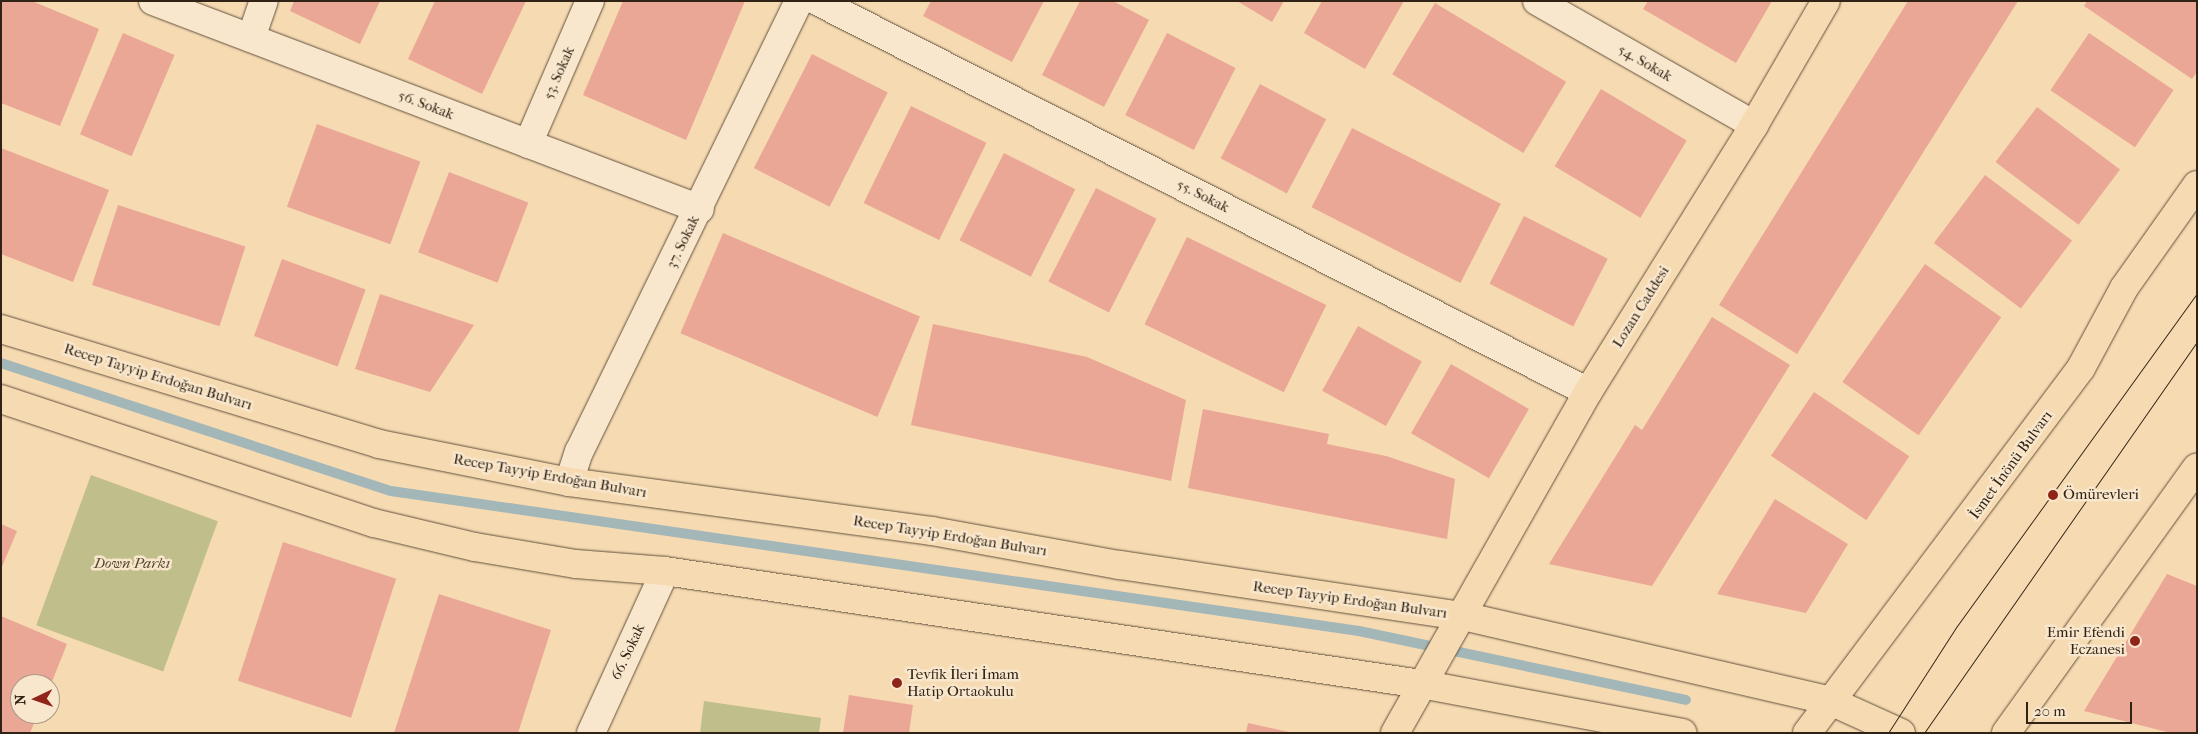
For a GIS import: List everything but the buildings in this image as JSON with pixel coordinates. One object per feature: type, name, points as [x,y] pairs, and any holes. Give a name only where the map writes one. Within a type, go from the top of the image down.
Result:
[{"type":"main road","name":"Lozan Caddesi","points":[[1425,677],[1459,622],[1588,392],[1754,125],[1826,1]]},
{"type":"main road","name":"İsmet İnönü Bulvarı","points":[[1807,733],[1828,700],[1958,538],[2082,368],[2124,288],[2197,185]]},
{"type":"main road","name":"Recep Tayyip Erdoğan Bulvarı","points":[[1,329],[378,444],[569,482],[932,530],[1120,566],[1459,622],[1828,700],[1901,733]]},
{"type":"main road","points":[[1,399],[374,524],[576,564],[665,571],[1425,677],[1682,733]]},
{"type":"main road","points":[[2006,733],[2197,467]]},
{"type":"main road","points":[[1395,733],[1425,677]]},
{"type":"street","name":"56. Sokak","points":[[153,1],[700,209]]},
{"type":"street","points":[[251,38],[264,1]]},
{"type":"street","name":"53. Sokak","points":[[528,144],[590,1]]},
{"type":"street","name":"37. Sokak","points":[[569,482],[579,452],[700,209],[799,1]]},
{"type":"street","name":"55. Sokak","points":[[818,1],[1588,392]]},
{"type":"street","name":"54. Sokak","points":[[1537,1],[1754,125]]},
{"type":"street","name":"66. Sokak","points":[[591,733],[665,571]]},
{"type":"green space","name":"Down Parkı","points":[[91,475],[218,521],[163,672],[36,625]]},
{"type":"green space","points":[[704,701],[821,718],[819,733],[700,733]]},
{"type":"waterway","points":[[1,363],[391,491],[1359,631],[1686,700]]},
{"type":"tram line","points":[[1888,733],[1957,626],[2197,293]]},
{"type":"tram line","points":[[1924,733],[2197,341]]},
{"type":"place","name":"Ömürevleri","points":[[2053,495]]},
{"type":"place","name":"Emir Efendi Eczanesi","points":[[2135,641]]},
{"type":"place","name":"Tevfik İleri İmam Hatip Ortaokulu","points":[[897,683]]}]
